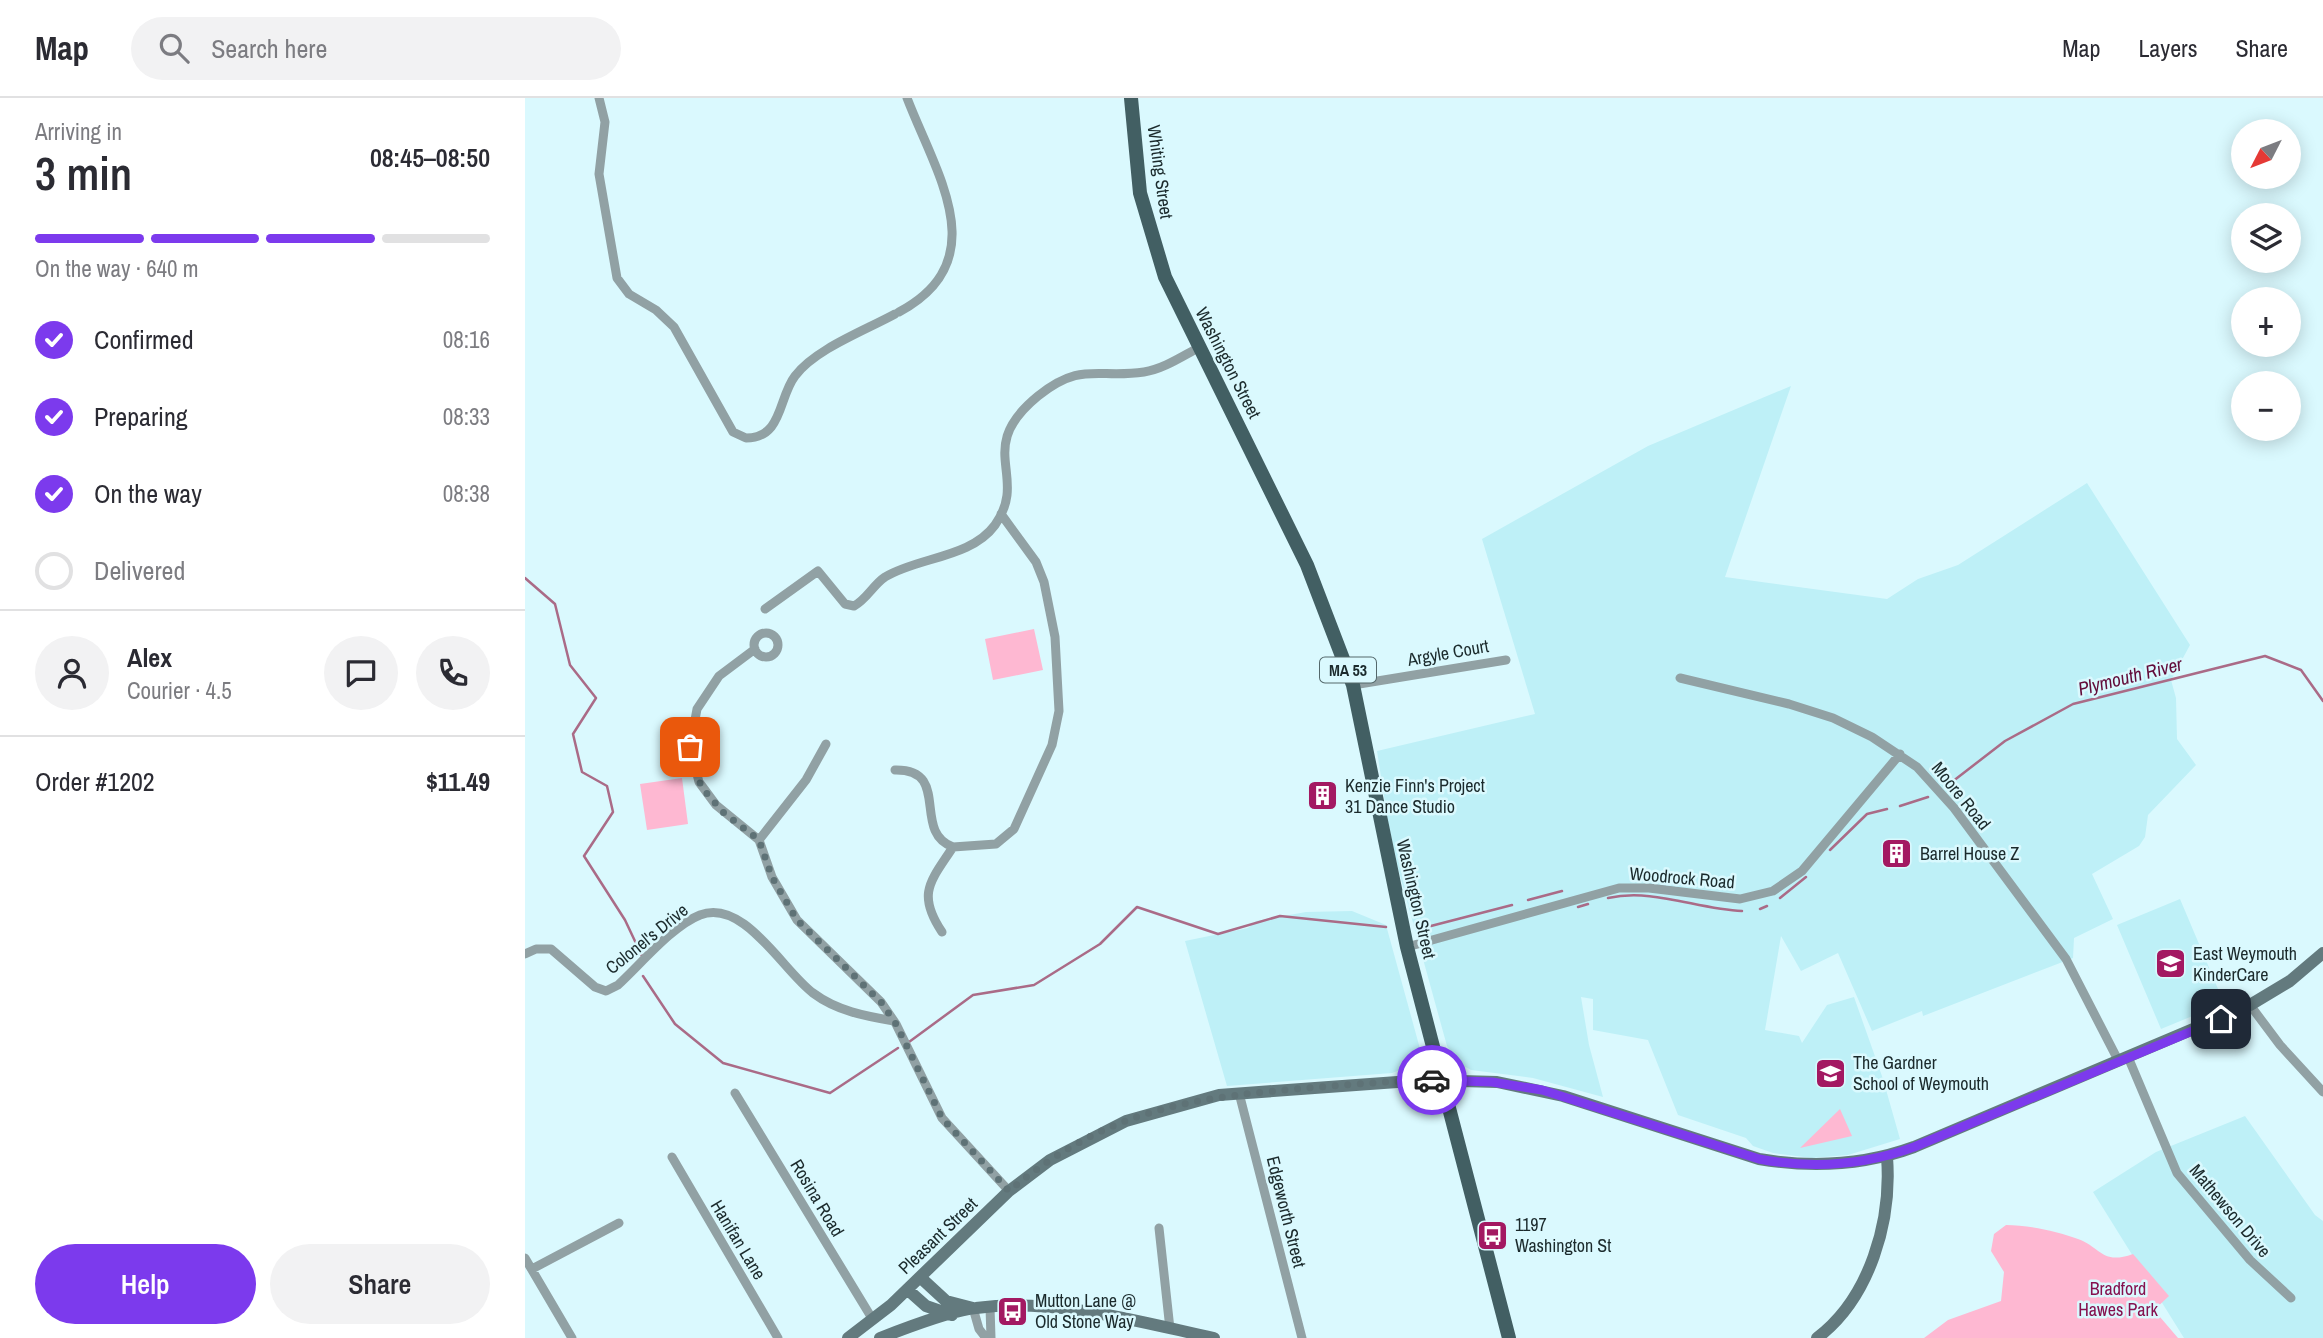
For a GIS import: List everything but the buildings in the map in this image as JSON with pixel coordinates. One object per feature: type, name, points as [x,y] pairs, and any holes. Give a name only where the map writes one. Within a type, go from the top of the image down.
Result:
[{"type":"main road","name":"Whiting Street","points":[[1131,98],[1136,168],[1144,214],[1170,289]]},
{"type":"main road","name":"Washington Street","points":[[1170,289],[1306,562],[1353,685],[1407,947],[1509,1338]]},
{"type":"main road","name":"Pleasant Street","points":[[848,1338],[908,1290],[1009,1191],[1066,1150],[1126,1121],[1169,1107],[1239,1093],[1442,1080],[1497,1083],[1542,1090],[1739,1154],[1790,1165],[1825,1166],[1887,1157],[2250,1005],[2322,957]]},
{"type":"main road","points":[[1817,1338],[1849,1305],[1866,1275],[1888,1194],[1887,1157]]},
{"type":"main road","points":[[921,1278],[946,1301],[973,1308]]},
{"type":"main road","points":[[908,1290],[926,1306],[952,1315]]},
{"type":"main road","points":[[880,1338],[973,1308],[990,1307],[1065,1308],[1214,1338]]},
{"type":"street","points":[[599,98],[605,122],[599,174],[617,278],[629,294],[656,310],[674,327],[733,432],[746,438],[766,432],[779,416],[792,379],[804,366],[918,302],[948,266],[954,238],[950,209],[907,98]]},
{"type":"street","points":[[765,610],[818,571],[845,604],[854,606],[886,576],[981,538],[1001,514],[1008,491],[1003,457],[1006,436],[1014,418],[1038,396],[1063,379],[1082,372],[1148,371],[1198,348]]},
{"type":"street","points":[[895,771],[909,771],[924,782],[931,800],[933,829],[938,838],[953,847],[996,844],[1014,829],[1052,745],[1059,711],[1055,637],[1044,582],[1036,562],[1001,514]]},
{"type":"street","points":[[755,649],[726,669],[706,691],[693,721],[690,747],[694,771],[703,789],[723,812],[759,840],[772,877],[797,920],[881,1002],[894,1021],[942,1118],[1009,1191]]},
{"type":"street","name":"Argyle Court","points":[[1353,685],[1506,660]]},
{"type":"street","name":"Moore Road","points":[[1680,678],[1789,704],[1833,718],[1900,754],[1940,790],[2066,959],[2123,1058]]},
{"type":"street","points":[[759,840],[806,780],[825,744]]},
{"type":"street","name":"Woodrock Road","points":[[1407,947],[1619,888],[1649,888],[1740,899],[1773,891],[1801,871],[1900,754]]},
{"type":"street","points":[[942,932],[927,905],[927,891],[953,847]]},
{"type":"street","name":"Colonel's Drive","points":[[525,954],[536,949],[551,949],[595,987],[606,991],[618,985],[684,924],[700,915],[719,913],[748,927],[796,978],[823,1000],[854,1014],[894,1021]]},
{"type":"street","points":[[2250,1005],[2280,1045],[2323,1092]]},
{"type":"street","name":"Mathewson Drive","points":[[2123,1058],[2175,1170],[2250,1260],[2291,1298]]},
{"type":"street","name":"Rosina Road","points":[[735,1093],[873,1320]]},
{"type":"street","name":"Edgeworth Street","points":[[1239,1093],[1302,1338]]},
{"type":"street","name":"Hanifan Lane","points":[[672,1157],[778,1338]]},
{"type":"street","points":[[532,1269],[619,1223]]},
{"type":"street","points":[[1159,1228],[1170,1329]]},
{"type":"street","points":[[525,1258],[572,1338]]},
{"type":"street","points":[[989,1338],[990,1307]]},
{"type":"street","points":[[973,1308],[979,1329],[989,1338]]},
{"type":"shaded area","points":[[1791,386],[1725,577],[1887,599],[1918,579],[1958,565],[2087,483],[2190,645],[2171,680],[2176,698],[2177,739],[2196,765],[2148,815],[2145,837],[2139,846],[2092,874],[2113,919],[2074,938],[2073,958],[1923,1016],[1922,1011],[1872,1031],[1838,953],[1801,971],[1781,936],[1765,1030],[1799,1036],[1802,1043],[1827,1005],[1854,997],[1883,1079],[1900,1139],[1848,1155],[1812,1158],[1773,1153],[1753,1146],[1746,1138],[1678,1115],[1648,1040],[1593,1030],[1593,999],[1581,997],[1589,1045],[1603,1097],[1533,1078],[1471,1070],[1459,1063],[1447,1046],[1399,872],[1377,751],[1535,714],[1482,539],[1648,446]]},
{"type":"shaded area","name":"East Weymouth KinderCare","points":[[2180,899],[2224,1003],[2161,1029],[2117,925]]},
{"type":"shaded area","points":[[1352,911],[1386,925],[1422,1056],[1419,1063],[1392,1073],[1227,1086],[1185,941],[1248,928],[1256,921],[1306,912]]},
{"type":"shaded area","points":[[2245,1116],[2315,1215],[2323,1221],[2323,1338],[2184,1338],[2093,1192],[2156,1152]]},
{"type":"green space","points":[[1034,629],[1043,670],[993,680],[985,639]]},
{"type":"green space","points":[[682,778],[688,824],[647,830],[640,784]]},
{"type":"green space","points":[[1840,1109],[1852,1136],[1800,1148]]},
{"type":"green space","name":"Bradford Hawes Park","points":[[2006,1225],[2033,1227],[2070,1236],[2115,1258],[2133,1254],[2169,1296],[2154,1310],[2178,1338],[1924,1338],[1948,1320],[2001,1301],[2004,1272],[1991,1251],[1994,1234]]},
{"type":"waterway","name":"Plymouth River","points":[[525,578],[555,604],[570,665],[596,698],[573,734],[582,772],[607,786],[613,812],[584,856],[625,920],[642,956]]},
{"type":"waterway","name":"Plymouth River","points":[[1948,785],[2005,741],[2073,704],[2265,656],[2301,670],[2323,701]]},
{"type":"waterway","name":"Plymouth River","points":[[1900,806],[1928,797]]},
{"type":"waterway","name":"Plymouth River","points":[[1830,850],[1867,814],[1887,809]]},
{"type":"waterway","name":"Plymouth River","points":[[1780,898],[1806,877]]},
{"type":"waterway","name":"Plymouth River","points":[[1528,900],[1562,891]]},
{"type":"waterway","name":"Plymouth River","points":[[1608,898],[1658,897],[1742,911]]},
{"type":"waterway","name":"Plymouth River","points":[[1578,907],[1588,904]]},
{"type":"waterway","name":"Plymouth River","points":[[1415,926],[1427,927],[1512,905]]},
{"type":"waterway","name":"Plymouth River","points":[[1760,909],[1767,906]]},
{"type":"waterway","name":"Plymouth River","points":[[909,1042],[973,995],[1034,985],[1100,944],[1137,907],[1218,934],[1280,916],[1386,927]]},
{"type":"waterway","name":"Plymouth River","points":[[643,976],[675,1024],[723,1063],[830,1093],[898,1048]]},
{"type":"way so far","points":[[690,747],[694,771],[703,789],[723,812],[759,840],[778,891],[797,920],[813,939],[887,1009],[924,1087],[942,1118],[961,1142],[1009,1191],[1050,1160],[1088,1138],[1126,1121],[1169,1107],[1239,1093],[1432,1080]]},
{"type":"place","name":"Kenzie Finn's Project 31 Dance Studio","points":[[1322,796]]},
{"type":"place","name":"Barrel House Z","points":[[1897,854]]},
{"type":"place","name":"East Weymouth KinderCare","points":[[2170,964]]},
{"type":"place","name":"The Gardner School of Weymouth","points":[[1830,1073]]},
{"type":"place","name":"1197 Washington St","points":[[1492,1235]]},
{"type":"place","name":"Mutton Lane @ Old Stone Way","points":[[1012,1311]]},
{"type":"route","points":[[1432,1080],[1477,1081],[1527,1087],[1563,1096],[1739,1154],[1790,1165],[1825,1166],[1887,1157],[1914,1147],[2221,1019]]}]
